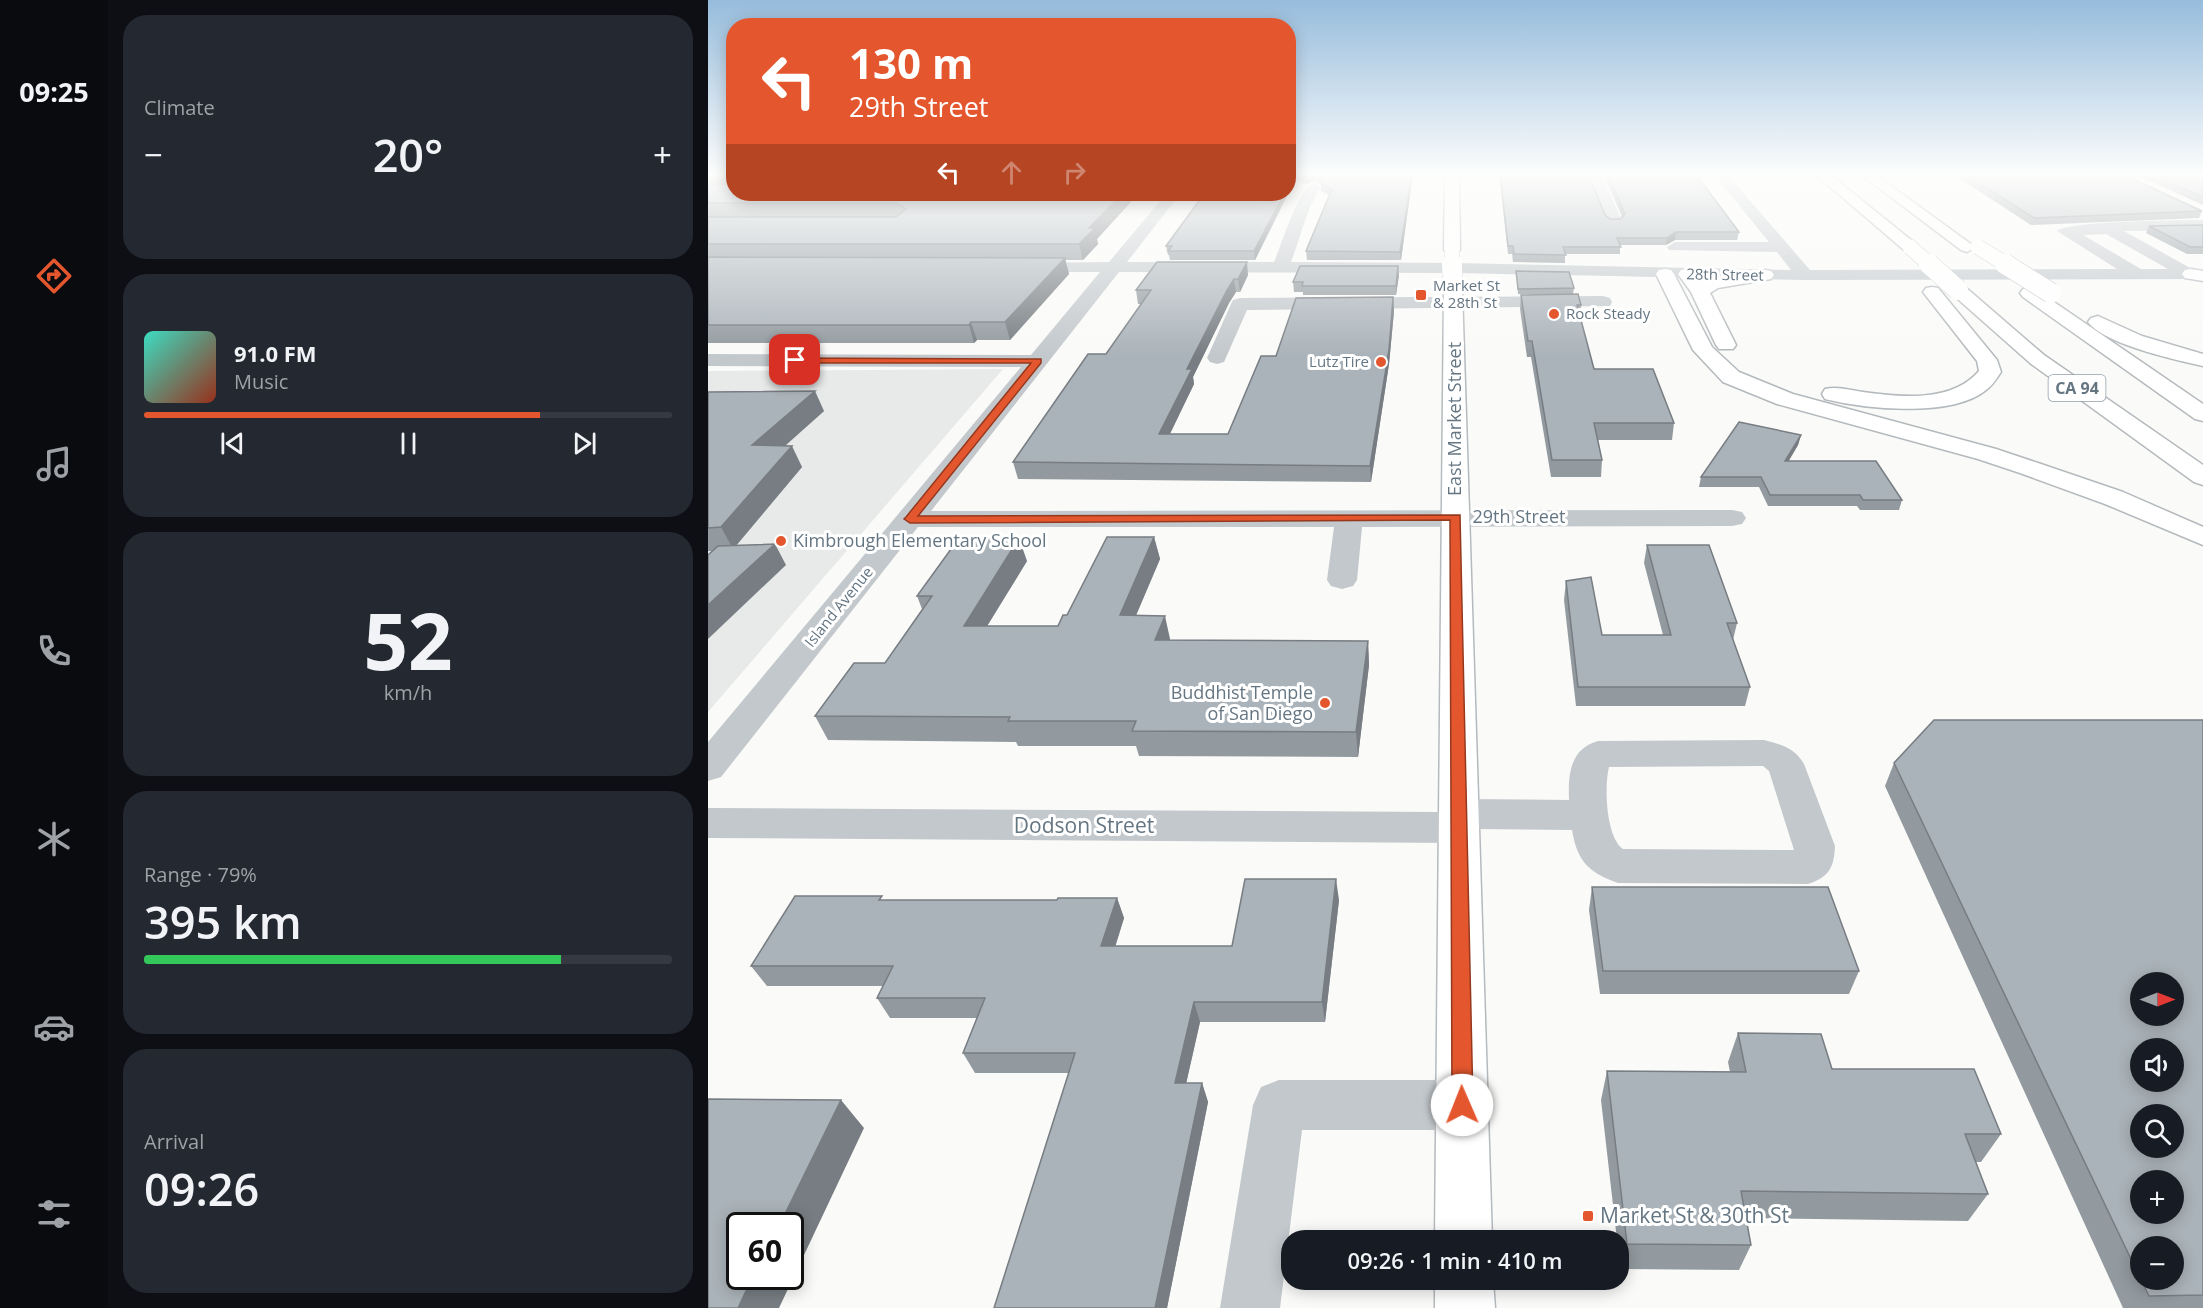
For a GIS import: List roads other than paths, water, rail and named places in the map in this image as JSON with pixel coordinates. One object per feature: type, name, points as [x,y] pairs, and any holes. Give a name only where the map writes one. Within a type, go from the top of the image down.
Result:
[{"type":"main road","name":"East Market Street","points":[[1452,234],[1464,1230]]},
{"type":"main road","name":"CA 94","points":[[1890,234],[2037,359],[2203,477]]},
{"type":"main road","name":"CA 94","points":[[1952,234],[2029,293],[2203,414]]},
{"type":"main road","points":[[1676,274],[1700,291],[1722,340],[1733,354],[1749,366],[1779,380],[1817,392],[1864,400],[1906,401],[1948,398],[1971,392],[1985,382],[1990,372],[1987,360],[1978,346],[1932,292],[1900,243]]},
{"type":"main road","points":[[1972,247],[2104,326],[2132,339],[2203,360]]},
{"type":"main road","points":[[1676,274],[1703,350],[1731,376],[1785,399],[1988,454],[2114,498],[2203,537]]},
{"type":"main road","points":[[1700,291],[1713,283],[1765,275]]},
{"type":"main road","points":[[1464,1290],[1465,1308]]},
{"type":"street","name":"Island Avenue","points":[[708,767],[1141,234]]},
{"type":"street","points":[[1281,267],[1294,234]]},
{"type":"street","points":[[1771,234],[1805,276]]},
{"type":"street","points":[[2070,234],[2137,274]]},
{"type":"street","points":[[2119,234],[2199,275]]},
{"type":"street","points":[[1675,247],[1782,247]]},
{"type":"street","name":"28th Street","points":[[1005,267],[1456,268],[1805,276],[2199,275]]},
{"type":"street","points":[[1217,358],[1239,304],[1453,297],[1604,302]]},
{"type":"street","points":[[708,360],[1038,361]]},
{"type":"street","points":[[1342,580],[1349,518]]},
{"type":"street","name":"29th Street","points":[[910,519],[1732,518]]},
{"type":"street","points":[[1764,753],[1777,757],[1785,764],[1815,846],[1814,860],[1808,867],[1618,866],[1605,861],[1597,852],[1589,815],[1588,770],[1592,760],[1598,754],[1764,753]]},
{"type":"street","name":"Dodson Street","points":[[708,823],[1459,821],[1589,815]]},
{"type":"street","points":[[1250,1308],[1279,1105],[1462,1105]]},
{"type":"place","name":"Market St & 28th St","points":[[1421,295]]},
{"type":"place","name":"Rock Steady","points":[[1554,314]]},
{"type":"place","name":"Lutz Tire","points":[[1381,362]]},
{"type":"place","name":"Kimbrough Elementary School","points":[[781,541]]},
{"type":"place","name":"Buddhist Temple of San Diego","points":[[1325,703]]},
{"type":"place","name":"Market St & 30th St","points":[[1588,1216]]}]
